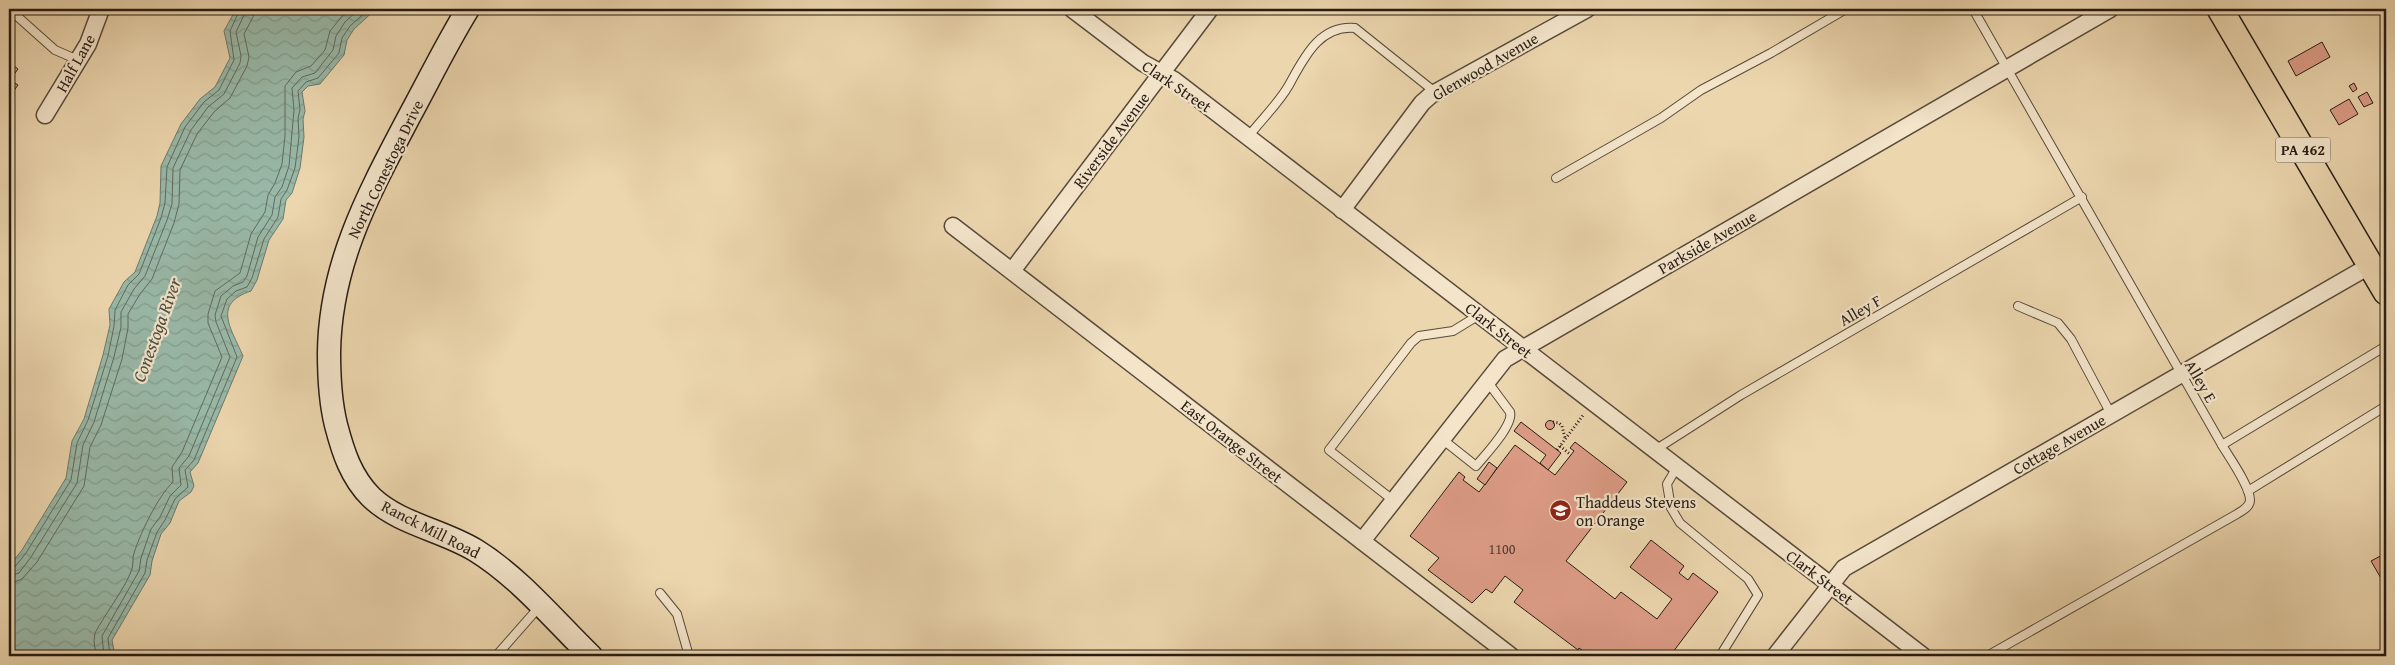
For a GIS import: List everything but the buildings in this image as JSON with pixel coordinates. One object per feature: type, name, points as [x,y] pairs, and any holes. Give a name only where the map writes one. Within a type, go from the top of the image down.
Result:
[{"type":"main road","name":"PA 462","points":[[2220,9],[2386,292]]},
{"type":"street","name":"Half Lane","points":[[45,115],[88,44],[101,9]]},
{"type":"street","name":"North Conestoga Drive","points":[[330,399],[329,338],[335,289],[351,234],[370,191],[468,9]]},
{"type":"street","name":"Clark Street","points":[[1072,9],[1142,63],[1174,80],[1924,656]]},
{"type":"street","name":"Riverside Avenue","points":[[1012,271],[1210,9]]},
{"type":"street","name":"Glenwood Avenue","points":[[1342,210],[1422,103],[1435,92],[1587,9]]},
{"type":"street","name":"Parkside Avenue","points":[[1362,540],[1505,359],[2110,9]]},
{"type":"street","name":"East Orange Street","points":[[953,226],[1511,656]]},
{"type":"street","name":"Cottage Avenue","points":[[1775,656],[1844,568],[2371,265]]},
{"type":"street","name":"Ranck Mill Road","points":[[330,399],[347,462],[359,483],[372,498],[392,512],[473,549],[515,582],[591,656]]},
{"type":"lane","points":[[9,9],[55,50],[78,60]]},
{"type":"lane","points":[[1556,178],[1661,118],[1701,90],[1771,53],[1846,9]]},
{"type":"lane","name":"Alley E","points":[[1973,9],[2082,197],[2248,491]]},
{"type":"lane","points":[[1248,137],[1289,85],[1313,44],[1342,27],[1356,28],[1435,92]]},
{"type":"lane","name":"Alley F","points":[[1655,450],[1741,395],[2082,197]]},
{"type":"lane","points":[[2018,306],[2058,323],[2071,339],[2111,414]]},
{"type":"lane","points":[[1394,501],[1329,450],[1411,343],[1419,336],[1453,331],[1479,315]]},
{"type":"lane","points":[[2222,445],[2386,346]]},
{"type":"lane","points":[[1442,439],[1476,466],[1510,421],[1511,416],[1487,382]]},
{"type":"lane","points":[[1987,656],[2237,514],[2248,506],[2250,500],[2248,491],[2386,406]]},
{"type":"lane","points":[[1677,467],[1667,484],[1671,508],[1680,523],[1748,579],[1758,595],[1720,656]]},
{"type":"lane","points":[[660,593],[677,614],[689,656]]},
{"type":"lane","points":[[496,656],[540,606]]},
{"type":"path","points":[[1553,422],[1559,423],[1562,426],[1565,439]]},
{"type":"path","points":[[1557,450],[1577,423]]},
{"type":"path","points":[[1560,446],[1571,455]]},
{"type":"water","name":"Conestoga River","points":[[236,9],[376,9],[354,29],[347,40],[344,55],[320,84],[308,86],[302,92],[305,111],[303,119],[304,137],[300,168],[292,193],[286,200],[283,219],[269,240],[257,280],[251,291],[239,296],[228,310],[230,327],[243,356],[198,463],[190,472],[194,486],[191,492],[179,501],[170,523],[161,534],[152,561],[150,575],[112,640],[115,656],[9,656],[9,566],[22,550],[66,478],[72,441],[84,419],[103,355],[110,325],[109,309],[124,282],[135,272],[157,216],[160,203],[161,166],[181,124],[200,99],[215,87],[230,58],[224,31]]},
{"type":"place","name":"Thaddeus Stevens on Orange","points":[[1560,511]]}]
